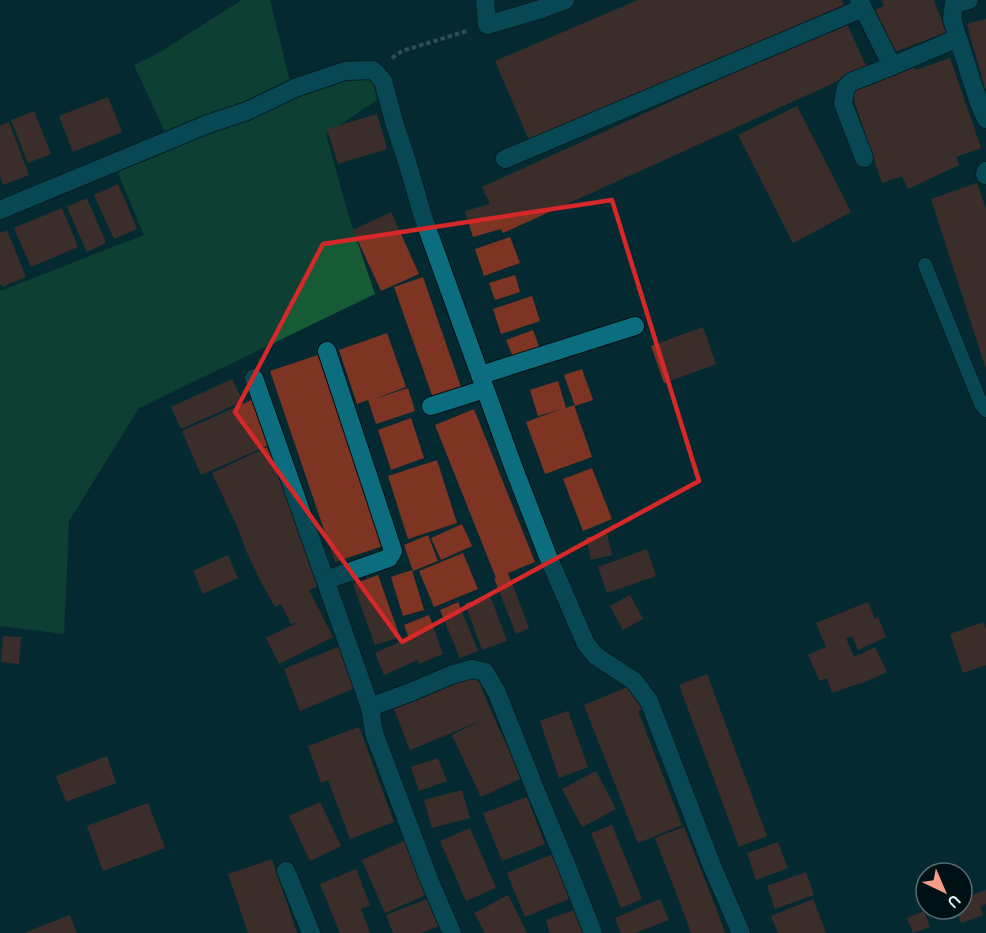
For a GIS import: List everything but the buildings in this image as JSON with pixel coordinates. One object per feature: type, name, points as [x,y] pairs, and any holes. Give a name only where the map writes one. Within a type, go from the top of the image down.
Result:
[{"type":"street","points":[[485,0],[487,25],[565,0]]},
{"type":"street","points":[[958,2],[952,19],[986,119]]},
{"type":"street","points":[[505,159],[861,4],[892,66]]},
{"type":"street","points":[[864,158],[843,103],[846,87],[851,82],[958,38]]},
{"type":"street","points":[[0,210],[198,128],[247,111],[295,88],[345,71],[372,70],[383,81],[423,218],[547,555],[586,644],[596,656],[634,681],[649,701],[712,866],[741,933]]},
{"type":"street","points":[[431,406],[483,382],[635,326]]},
{"type":"street","points":[[326,580],[389,558],[393,551],[327,351]]},
{"type":"street","points":[[254,378],[370,707],[374,733],[430,882],[452,933]]},
{"type":"street","points":[[370,707],[462,672],[472,669],[485,672],[497,693],[592,933]]},
{"type":"street","points":[[286,871],[311,933]]},
{"type":"lane","points":[[926,265],[981,404],[986,410]]},
{"type":"path","points":[[372,70],[402,51],[487,25]]},
{"type":"highlighted area","points":[[612,200],[699,481],[402,642],[235,412],[323,244]]},
{"type":"green space","points":[[242,0],[270,0],[292,90],[366,73],[386,94],[326,134],[348,214],[375,294],[139,408],[69,521],[64,634],[0,626],[0,291],[144,235],[118,173],[165,132],[134,65],[157,54]]}]
